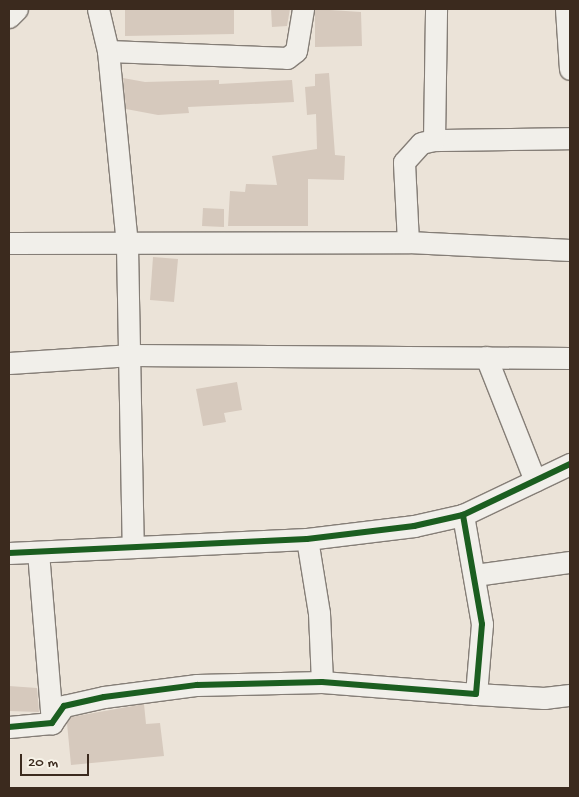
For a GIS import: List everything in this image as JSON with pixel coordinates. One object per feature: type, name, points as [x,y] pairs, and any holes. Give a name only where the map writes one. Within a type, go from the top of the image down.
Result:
[{"type":"street","points":[[9,16],[17,9]]},
{"type":"street","points":[[98,9],[108,51],[127,246],[132,355],[133,547]]},
{"type":"street","points":[[108,51],[287,58],[296,51],[303,9]]},
{"type":"street","points":[[434,140],[436,9]]},
{"type":"street","points":[[566,9],[570,69]]},
{"type":"street","points":[[408,242],[404,162],[421,143],[434,140],[570,138]]},
{"type":"street","points":[[9,243],[127,246],[408,242],[570,250]]},
{"type":"street","points":[[9,363],[132,355],[570,358]]},
{"type":"street","points":[[486,357],[535,481]]},
{"type":"street","points":[[9,553],[307,538],[463,515],[570,464]]},
{"type":"street","points":[[463,515],[475,575],[482,624],[476,694]]},
{"type":"street","points":[[307,538],[319,613],[322,682]]},
{"type":"street","points":[[38,552],[52,723]]},
{"type":"street","points":[[475,575],[570,562]]},
{"type":"street","points":[[9,727],[52,723],[64,706],[104,696],[198,685],[322,682],[544,698],[570,695]]},
{"type":"building","points":[[125,9],[234,9],[234,34],[125,36]]},
{"type":"building","points":[[271,9],[290,9],[287,26],[272,27]]},
{"type":"building","points":[[315,9],[361,12],[362,46],[315,47]]},
{"type":"building","points":[[329,73],[335,155],[345,156],[344,180],[308,179],[308,226],[228,226],[230,191],[245,192],[246,184],[277,185],[272,156],[317,149],[316,114],[307,115],[305,87],[315,86],[315,74]]},
{"type":"building","points":[[123,78],[145,82],[219,80],[219,84],[292,80],[294,102],[188,107],[189,113],[158,115],[126,109]]},
{"type":"building","points":[[203,208],[224,209],[224,227],[202,226]]},
{"type":"building","points":[[153,257],[178,259],[174,302],[150,300]]},
{"type":"building","points":[[237,382],[242,410],[224,413],[226,422],[203,426],[196,389]]},
{"type":"building","points":[[9,686],[37,688],[39,712],[9,711]]},
{"type":"building","points":[[144,704],[146,724],[160,723],[164,756],[71,765],[67,723],[71,717]]},
{"type":"cycle path","points":[[9,553],[307,539],[414,526],[463,515],[570,464]]},
{"type":"cycle path","points":[[9,727],[52,723],[64,706],[104,697],[197,685],[322,682],[476,694],[482,624],[463,515]]}]
